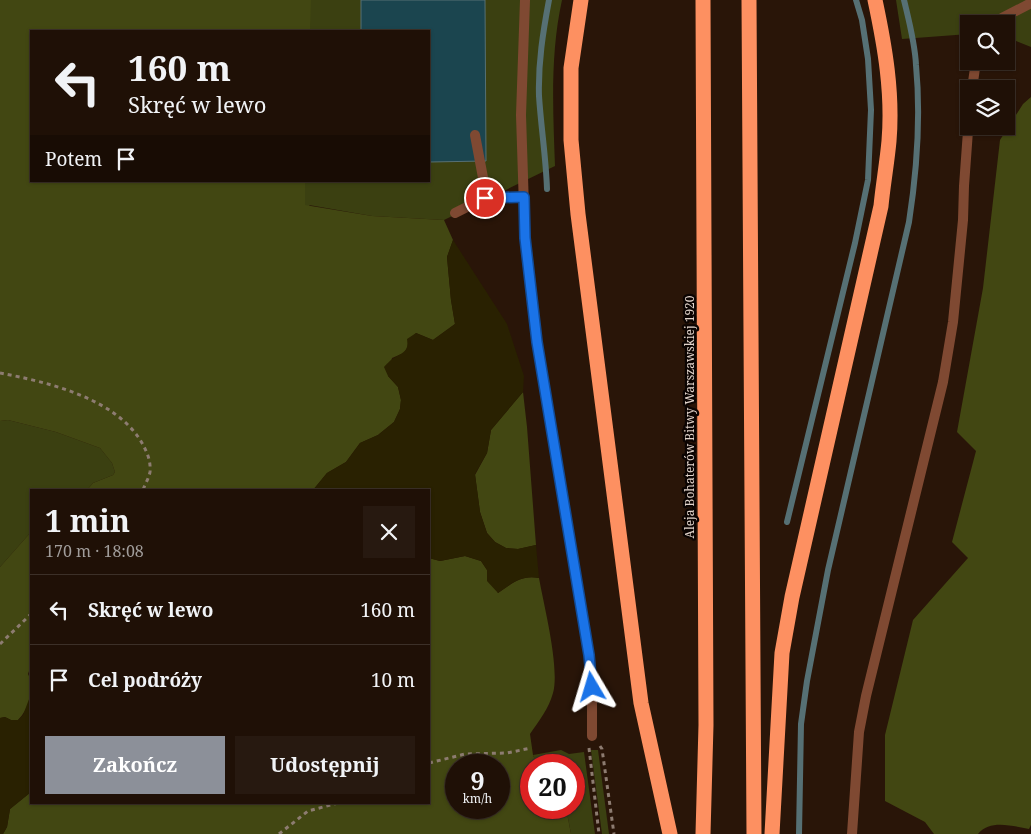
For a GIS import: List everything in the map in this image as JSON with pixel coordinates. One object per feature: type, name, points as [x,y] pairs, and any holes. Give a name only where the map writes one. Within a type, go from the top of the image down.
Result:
[{"type":"highway","points":[[581,0],[571,68],[571,140],[578,214],[641,703],[670,834]]},
{"type":"highway","name":"Aleja Bohaterów Bitwy Warszawskiej 1920","points":[[703,0],[706,725],[703,834]]},
{"type":"highway","points":[[749,0],[754,834]]},
{"type":"highway","points":[[772,834],[782,653],[792,598],[881,206],[889,140],[890,89],[885,45],[875,0]]},
{"type":"lane","points":[[524,0],[521,115],[525,238],[537,342],[589,655],[592,687],[592,736]]},
{"type":"lane","points":[[1008,15],[1031,3]]},
{"type":"lane","points":[[474,135],[484,183],[485,198]]},
{"type":"lane","points":[[852,834],[859,732],[866,696],[942,382],[953,322],[963,220],[968,135]]},
{"type":"lane","points":[[455,213],[485,198],[524,197]]},
{"type":"path","points":[[0,373],[38,380],[83,395],[119,417],[136,434],[149,456],[150,472],[143,489]]},
{"type":"path","points":[[0,644],[30,615]]},
{"type":"path","points":[[592,736],[588,751],[599,834]]},
{"type":"path","points":[[592,736],[602,749],[614,834]]},
{"type":"path","points":[[430,763],[465,754],[507,753],[531,748]]},
{"type":"path","points":[[279,834],[308,811],[334,804]]},
{"type":"green space","points":[[0,0],[562,0],[554,62],[555,166],[444,220],[372,216],[309,205],[359,272],[276,182],[430,182],[430,30],[30,30],[31,182],[20,213]]},
{"type":"green space","points":[[0,0],[311,0],[310,30],[30,30],[30,182],[305,182],[305,205],[372,216],[444,220],[453,240],[447,257],[455,324],[433,340],[416,333],[404,353],[392,358],[388,376],[398,387],[401,400],[400,409],[394,422],[378,435],[360,443],[346,462],[327,473],[314,489],[88,489],[93,483],[113,475],[115,472],[112,463],[100,448],[56,432],[8,420],[0,421]]},
{"type":"green space","points":[[896,0],[1031,0],[1031,47],[1015,41],[1015,15],[960,15],[960,35],[902,39]]},
{"type":"green space","points":[[1031,97],[1031,825],[1029,829],[1009,825],[989,826],[978,834],[934,834],[925,822],[885,801],[885,735],[913,620],[968,558],[952,542],[976,451],[957,432],[983,288],[1000,140],[1003,135],[1015,135],[1015,117],[1023,104]]},
{"type":"green space","points":[[523,392],[536,545],[518,549],[506,548],[495,542],[487,533],[480,512],[475,475],[487,453],[491,430]]},
{"type":"green space","points":[[8,420],[56,432],[100,448],[112,463],[115,472],[113,475],[93,483],[88,489],[30,489],[30,533],[0,567],[0,421]]},
{"type":"green space","points":[[30,533],[30,668],[28,674],[30,698],[18,720],[11,720],[5,717],[0,718],[0,567]]},
{"type":"green space","points":[[465,556],[481,561],[498,593],[522,579],[539,578],[553,653],[555,682],[549,704],[530,734],[533,754],[520,754],[520,819],[568,819],[571,834],[3,834],[7,827],[10,809],[30,793],[30,804],[430,804],[430,558],[440,561]]},
{"type":"green space","points":[[561,750],[569,754],[539,754]]},
{"type":"green space","points":[[591,750],[598,750],[609,834],[602,834]]},
{"type":"green space","points":[[585,759],[595,834],[571,834],[568,819],[585,819]]},
{"type":"sand","points":[[453,240],[507,324],[524,376],[523,392],[491,430],[487,453],[475,474],[480,512],[487,533],[495,542],[506,548],[518,549],[536,545],[539,578],[522,579],[498,593],[487,581],[487,570],[481,561],[465,556],[440,561],[430,558],[430,489],[314,489],[327,473],[346,462],[360,443],[378,435],[394,422],[400,409],[401,400],[398,387],[388,376],[384,367],[405,351],[407,339],[416,333],[433,340],[455,324],[447,257]]},
{"type":"sand","points":[[30,697],[30,793],[10,809],[7,827],[3,834],[0,834],[0,718],[5,717],[11,720],[18,720],[23,715]]},
{"type":"water","points":[[361,0],[485,0],[486,161],[430,162],[430,30],[361,30]]},
{"type":"waterway","points":[[547,189],[539,96],[539,72],[549,0]]},
{"type":"waterway","points":[[787,522],[855,243],[868,180],[871,110],[868,59],[862,20],[856,0]]},
{"type":"waterway","points":[[799,834],[801,724],[807,681],[828,570],[909,222],[912,202],[916,163],[918,105],[912,32],[904,0]]},
{"type":"route","points":[[485,198],[524,197],[525,238],[537,342],[589,655],[592,687]]}]
